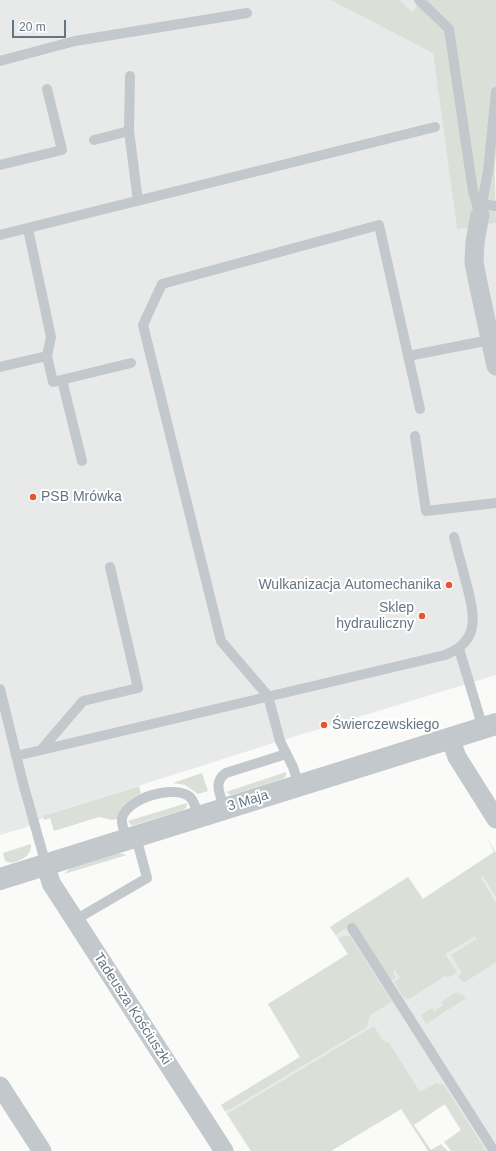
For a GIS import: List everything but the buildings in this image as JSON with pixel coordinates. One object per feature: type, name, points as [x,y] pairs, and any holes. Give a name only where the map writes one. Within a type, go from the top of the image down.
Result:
[{"type":"street","points":[[481,210],[475,242],[474,262],[493,340],[496,366]]},
{"type":"street","name":"3 Maja","points":[[0,879],[489,726]]},
{"type":"street","points":[[450,738],[457,757],[496,819]]},
{"type":"street","name":"Tadeusza Kościuszki","points":[[46,865],[51,883],[224,1151]]},
{"type":"street","points":[[0,1086],[42,1151]]},
{"type":"lane","points":[[419,0],[449,29],[473,191],[481,210]]},
{"type":"lane","points":[[0,62],[75,41],[247,13]]},
{"type":"lane","points":[[130,76],[130,131],[138,200]]},
{"type":"lane","points":[[0,165],[62,150],[47,89]]},
{"type":"lane","points":[[481,210],[488,172],[496,92]]},
{"type":"lane","points":[[0,235],[435,127]]},
{"type":"lane","points":[[94,140],[130,131]]},
{"type":"lane","points":[[481,210],[496,206]]},
{"type":"lane","points":[[299,785],[293,767],[280,741],[268,696],[221,641],[143,325],[162,284],[379,225],[420,409]]},
{"type":"lane","points":[[28,229],[50,337],[47,356],[53,382],[131,363]]},
{"type":"lane","points":[[408,356],[493,340]]},
{"type":"lane","points":[[0,367],[47,356]]},
{"type":"lane","points":[[62,380],[82,460]]},
{"type":"lane","points":[[415,436],[426,511],[496,502]]},
{"type":"lane","points":[[16,756],[444,655],[459,649],[470,633],[474,617],[472,602],[454,537]]},
{"type":"lane","points":[[41,750],[83,701],[138,688],[110,567]]},
{"type":"lane","points":[[459,649],[489,726]]},
{"type":"lane","points":[[0,689],[16,756],[46,865]]},
{"type":"lane","points":[[225,809],[218,786],[218,782],[222,775],[286,754]]},
{"type":"lane","points":[[75,920],[146,878],[132,838],[122,824],[124,814],[133,805],[150,795],[175,792],[186,795],[194,802],[199,817]]},
{"type":"lane","points":[[352,928],[494,1151]]},
{"type":"shaded area","points":[[0,0],[419,0],[433,53],[457,228],[496,223],[496,675],[49,814],[27,827],[0,835]]},
{"type":"shaded area","points":[[331,0],[399,0],[413,13],[419,0],[496,0],[496,223],[457,229],[433,53]]},
{"type":"shaded area","points":[[286,772],[286,776],[282,779],[231,795],[226,792]]},
{"type":"shaded area","points":[[202,773],[208,791],[198,794],[185,785],[173,783]]},
{"type":"shaded area","points":[[139,786],[141,793],[129,800],[120,810],[117,819],[112,820],[99,817],[54,831],[50,818],[44,820],[43,816]]},
{"type":"shaded area","points":[[187,803],[186,808],[183,810],[134,825],[131,825],[128,821]]},
{"type":"shaded area","points":[[487,838],[496,853],[496,897],[483,876],[481,878],[496,903],[496,962],[465,982],[458,976],[462,973],[451,955],[477,939],[475,936],[445,954],[457,972],[449,977],[445,976],[409,999],[404,998],[394,982],[400,978],[395,970],[393,972],[396,978],[389,982],[352,924],[336,935],[330,927],[408,877],[423,899],[494,852]]},
{"type":"shaded area","points":[[31,844],[28,855],[19,861],[11,863],[5,861],[3,853]]},
{"type":"shaded area","points":[[119,853],[127,855],[64,874],[69,869]]},
{"type":"shaded area","points":[[493,853],[496,858],[496,1151],[474,1151],[435,1089],[331,1151],[251,1151],[221,1105],[300,1057],[268,1004],[348,954],[330,927],[408,877],[423,899]]},
{"type":"shaded area","points":[[343,936],[350,936],[392,1002],[370,1015],[367,1027],[225,1111],[221,1105],[300,1057],[268,1004],[348,954],[338,939]]},
{"type":"shaded area","points":[[456,992],[466,998],[426,1024],[421,1015],[432,1008],[434,1011],[443,1005],[441,1002]]},
{"type":"shaded area","points":[[374,1026],[382,1040],[389,1043],[420,1092],[436,1083],[444,1085],[486,1151],[451,1151],[444,1142],[461,1130],[445,1104],[414,1125],[431,1150],[441,1144],[448,1151],[428,1151],[401,1109],[331,1151],[251,1151],[227,1114]]},
{"type":"place","name":"PSB Mrówka","points":[[33,497]]},
{"type":"place","name":"Wulkanizacja Automechanika","points":[[449,585]]},
{"type":"place","name":"Sklep hydrauliczny","points":[[422,616]]},
{"type":"place","name":"Świerczewskiego","points":[[324,725]]}]
